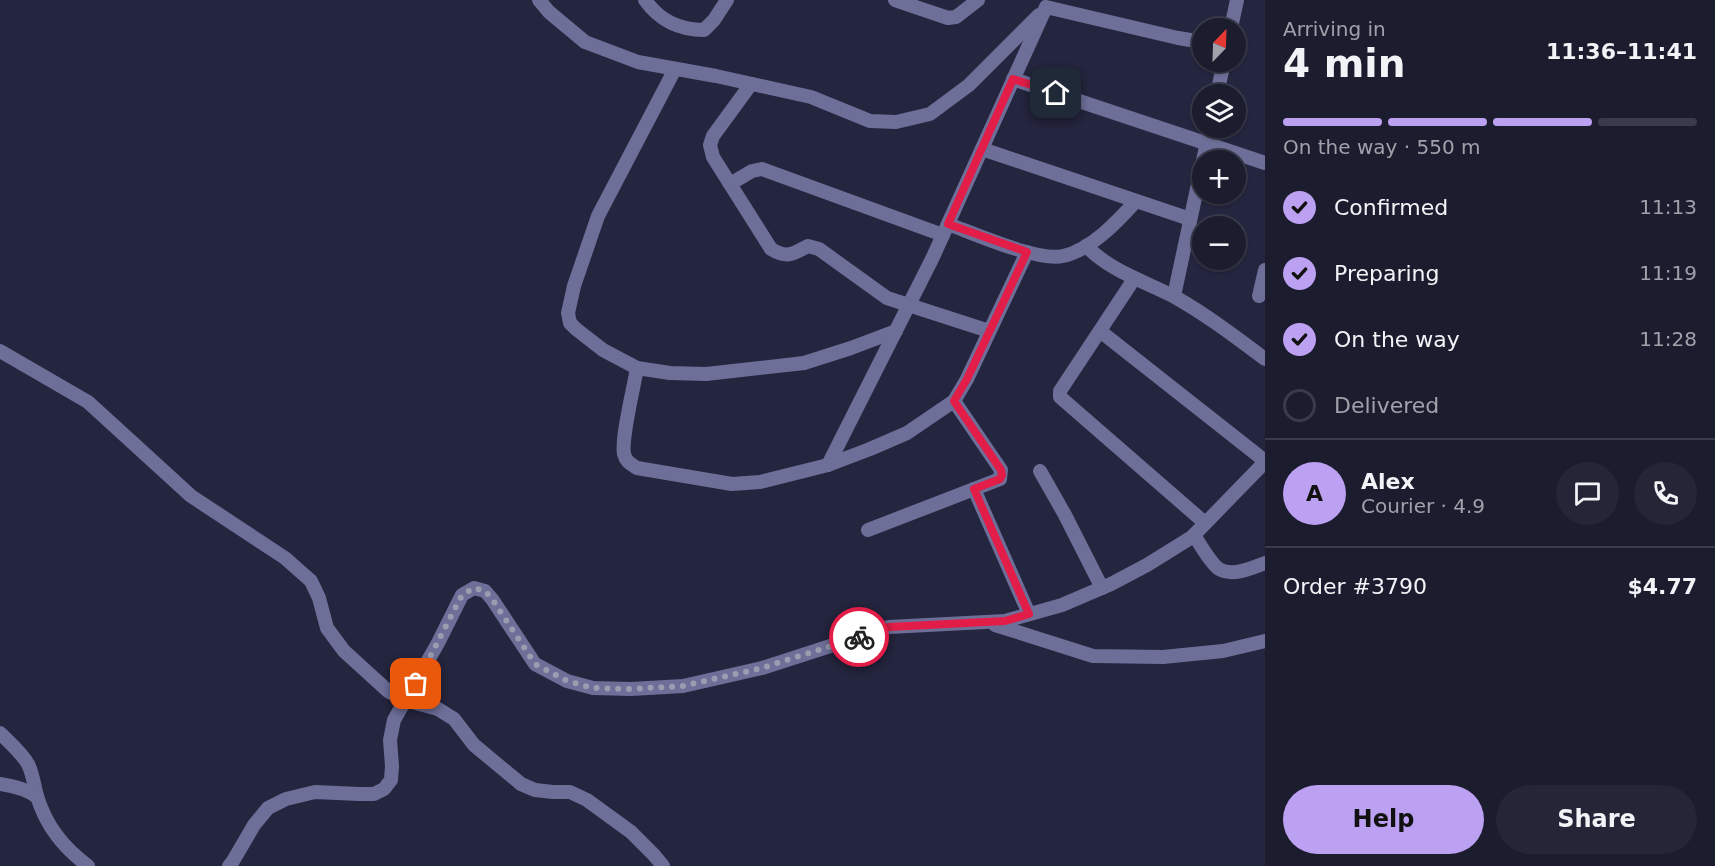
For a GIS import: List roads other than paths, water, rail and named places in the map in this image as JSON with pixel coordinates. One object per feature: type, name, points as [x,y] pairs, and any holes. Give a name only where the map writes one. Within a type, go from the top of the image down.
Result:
[{"type":"street","points":[[539,0],[549,12],[585,42],[638,62],[812,97],[870,121],[896,122],[930,114],[969,85],[1049,4]]},
{"type":"street","points":[[645,0],[666,21],[688,30],[704,30],[714,21],[727,0]]},
{"type":"street","points":[[896,0],[948,18],[956,17],[978,0]]},
{"type":"street","points":[[1233,18],[1237,0]]},
{"type":"street","points":[[1049,4],[1192,40]]},
{"type":"street","points":[[828,465],[945,230],[1049,4]]},
{"type":"street","points":[[675,69],[598,216],[574,286],[568,313],[570,323],[603,350],[637,368],[670,374],[706,374],[804,363],[896,330]]},
{"type":"street","points":[[1013,79],[1265,163]]},
{"type":"street","points":[[751,84],[713,136],[710,145],[713,157],[771,249],[781,255],[789,256],[808,246],[819,249],[887,298],[989,331]]},
{"type":"street","points":[[1174,296],[1207,138]]},
{"type":"street","points":[[982,149],[1190,219]]},
{"type":"street","points":[[730,184],[752,171],[762,169],[945,230],[1047,257],[1063,256],[1086,246],[1111,228],[1136,201]]},
{"type":"street","points":[[1086,246],[1097,257],[1134,279],[1174,296],[1265,359]]},
{"type":"street","points":[[637,368],[624,454],[628,463],[637,468],[732,484],[760,482],[828,465],[907,433],[954,401],[967,379],[1027,252]]},
{"type":"street","points":[[1259,296],[1265,270]]},
{"type":"street","points":[[1134,279],[1060,392],[1060,397],[1205,523]]},
{"type":"street","points":[[229,866],[261,816],[268,808],[286,798],[315,792],[374,794],[384,789],[391,780],[390,740],[394,720],[438,643],[462,595],[474,588],[485,591],[492,599],[535,664],[567,681],[593,688],[631,689],[683,686],[762,668],[889,627],[1005,621],[1062,605],[1147,565],[1194,535],[1265,462],[1100,332]]},
{"type":"street","points":[[0,351],[88,402],[191,496],[285,558],[311,581],[319,598],[327,628],[344,651],[388,691],[405,700],[438,709],[453,718],[474,746],[521,784],[535,790],[570,792],[587,800],[631,832],[663,866]]},
{"type":"street","points":[[868,530],[1000,479],[1001,470],[954,401]]},
{"type":"street","points":[[1040,471],[1065,514],[1102,588]]},
{"type":"street","points":[[974,489],[1029,614]]},
{"type":"street","points":[[1194,535],[1218,568],[1228,572],[1243,571],[1265,563]]},
{"type":"street","points":[[986,622],[1093,656],[1163,657],[1224,651],[1265,641]]},
{"type":"street","points":[[0,733],[18,750],[29,766],[37,797],[52,830],[67,849],[88,866]]},
{"type":"street","points":[[0,784],[33,793],[37,797]]}]
